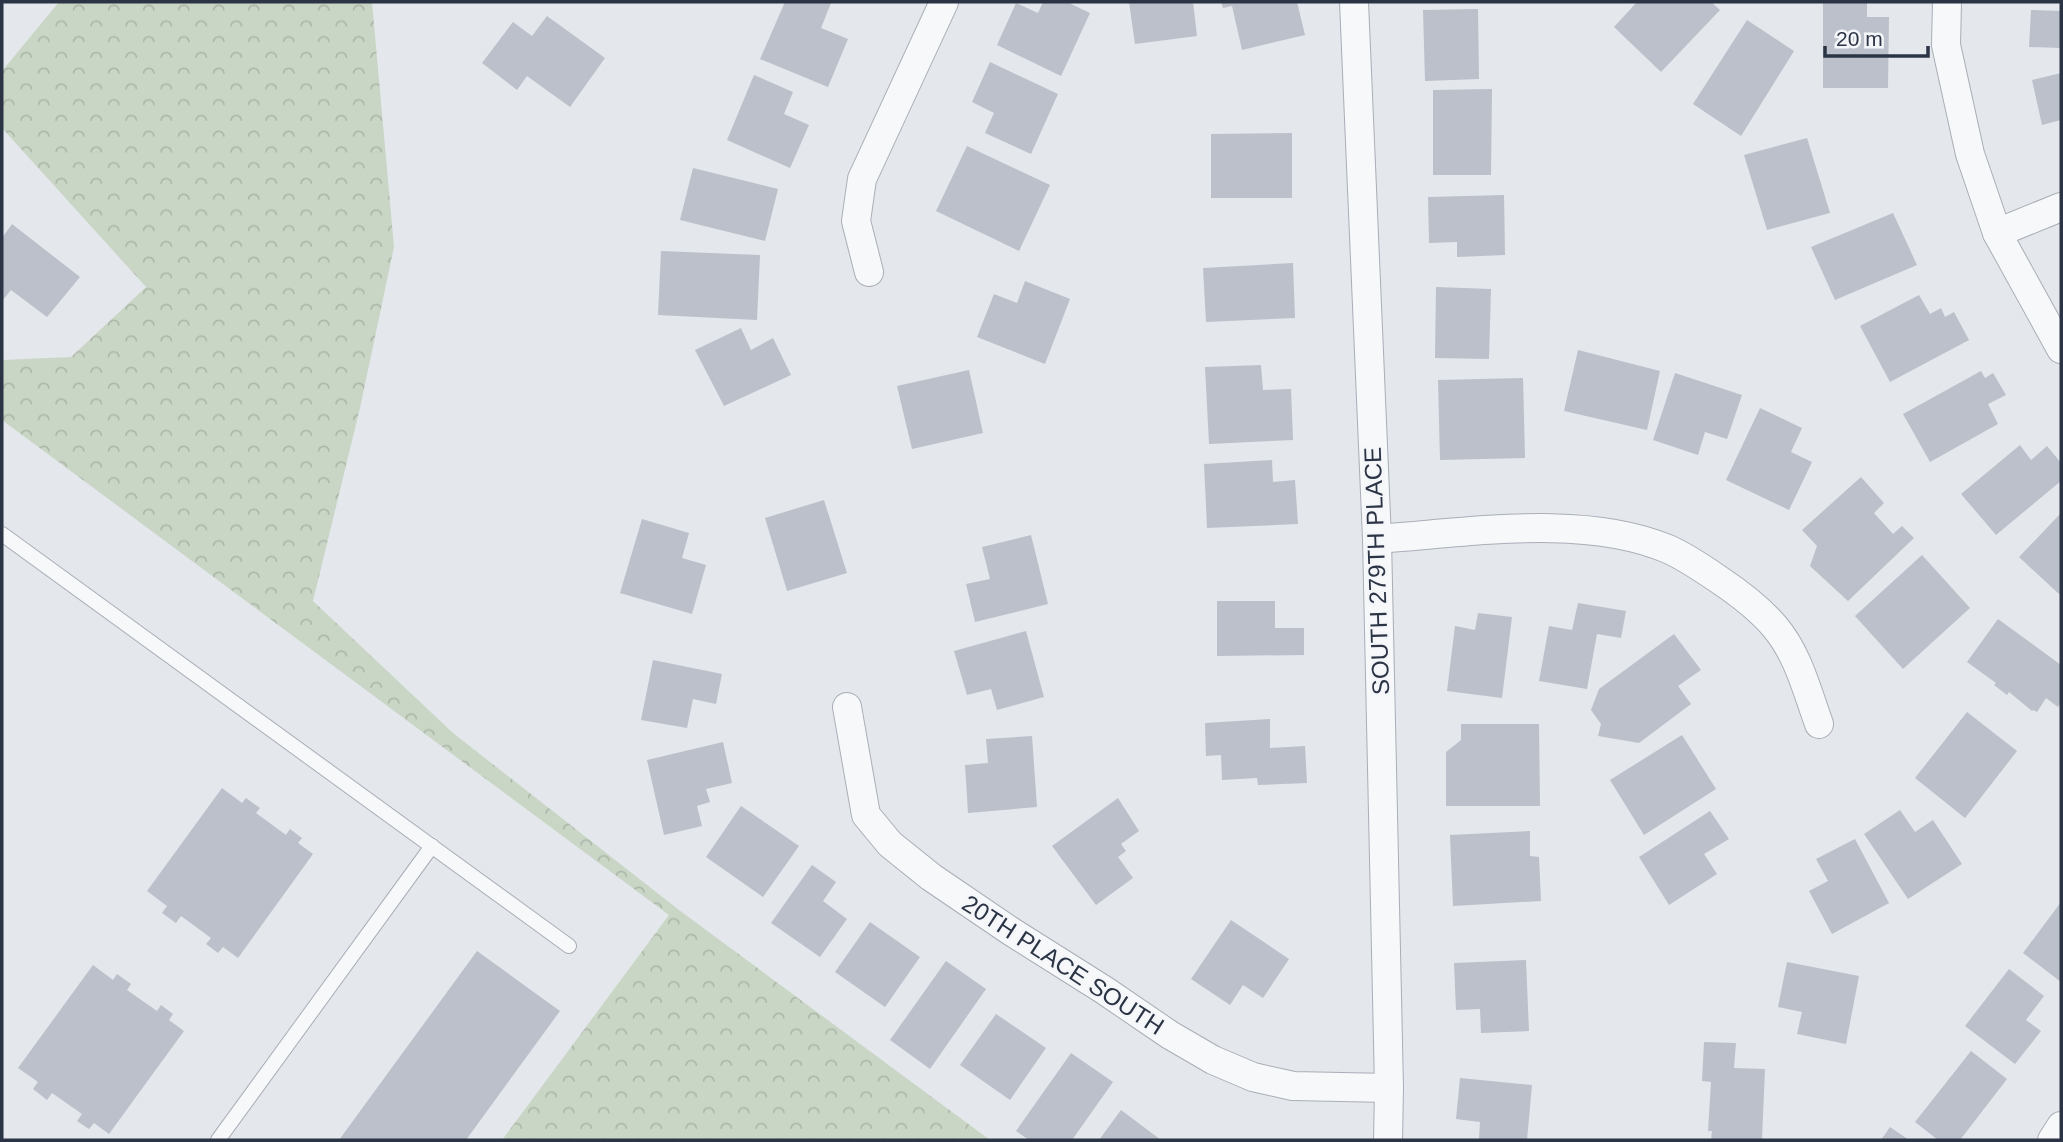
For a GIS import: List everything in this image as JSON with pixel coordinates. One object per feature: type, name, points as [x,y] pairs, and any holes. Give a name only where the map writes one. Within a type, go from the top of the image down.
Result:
[{"type":"street","points":[[869,272],[856,221],[862,178],[944,2]]},
{"type":"street","name":"SOUTH 279TH PLACE","points":[[1354,2],[1377,539],[1388,1140]]},
{"type":"street","points":[[1947,2],[1946,45],[1970,154],[1997,233],[2061,349]]},
{"type":"street","points":[[1997,233],[2061,206]]},
{"type":"street","points":[[1377,539],[1541,527],[1596,531],[1667,549],[1698,565],[1745,597],[1776,627],[1794,656],[1818,724]]},
{"type":"street","name":"20TH PLACE SOUTH","points":[[847,707],[866,815],[890,844],[931,877],[1170,1035],[1213,1059],[1253,1077],[1293,1086],[1389,1088]]},
{"type":"street","points":[[2052,1140],[2061,1126]]},
{"type":"lane","points":[[2,534],[569,946]]},
{"type":"lane","points":[[218,1140],[432,846]]},
{"type":"green space","points":[[59,2],[372,2],[394,247],[360,408],[313,601],[453,733],[679,910],[990,1140],[502,1140],[669,915],[2,420],[2,360],[71,357],[146,287],[2,128],[2,71]]},
{"type":"building","points":[[785,2],[831,3],[821,28],[848,39],[828,87],[760,59]]},
{"type":"building","points":[[1043,2],[1067,2],[1090,13],[1061,76],[997,45],[1016,3],[1038,13]]},
{"type":"building","points":[[1129,2],[1193,2],[1197,36],[1135,44]]},
{"type":"building","points":[[1221,2],[1297,2],[1305,35],[1242,50],[1232,6],[1223,8]]},
{"type":"building","points":[[1637,2],[1711,2],[1720,10],[1661,72],[1614,27]]},
{"type":"building","points":[[1823,2],[1867,2],[1867,17],[1889,17],[1888,88],[1823,88]]},
{"type":"building","points":[[1478,9],[1479,79],[1425,81],[1423,10]]},
{"type":"building","points":[[2031,10],[2061,11],[2061,48],[2029,47]]},
{"type":"building","points":[[547,16],[605,58],[570,107],[527,76],[517,90],[482,63],[513,22],[532,36]]},
{"type":"building","points":[[1747,20],[1794,51],[1741,136],[1693,104]]},
{"type":"building","points":[[990,62],[1058,94],[1031,154],[985,133],[994,113],[972,102]]},
{"type":"building","points":[[2061,73],[2061,120],[2042,125],[2032,80]]},
{"type":"building","points":[[754,75],[793,92],[784,114],[809,125],[790,168],[727,140]]},
{"type":"building","points":[[1492,89],[1491,175],[1433,175],[1433,90]]},
{"type":"building","points":[[1292,133],[1292,198],[1211,198],[1211,134]]},
{"type":"building","points":[[1807,138],[1830,213],[1767,230],[1744,155]]},
{"type":"building","points":[[967,146],[1050,185],[1019,251],[936,211]]},
{"type":"building","points":[[693,168],[778,189],[765,241],[680,220]]},
{"type":"building","points":[[1504,195],[1505,255],[1457,257],[1457,242],[1429,243],[1428,197]]},
{"type":"building","points":[[1893,213],[1917,265],[1835,300],[1811,247]]},
{"type":"building","points":[[12,224],[80,277],[47,317],[11,290],[2,301],[2,238]]},
{"type":"building","points":[[661,251],[760,255],[757,320],[658,315]]},
{"type":"building","points":[[1293,263],[1295,318],[1206,322],[1203,268]]},
{"type":"building","points":[[1025,281],[1070,299],[1045,364],[977,337],[994,294],[1017,303]]},
{"type":"building","points":[[1436,287],[1491,289],[1489,359],[1435,358]]},
{"type":"building","points":[[1919,295],[1930,314],[1941,308],[1945,317],[1954,312],[1969,340],[1890,382],[1860,326]]},
{"type":"building","points":[[741,328],[751,350],[773,338],[791,375],[724,406],[695,350]]},
{"type":"building","points":[[1578,350],[1660,371],[1647,430],[1564,411]]},
{"type":"building","points":[[1261,365],[1263,390],[1291,389],[1293,440],[1209,444],[1205,367]]},
{"type":"building","points":[[969,370],[983,433],[912,449],[897,386]]},
{"type":"building","points":[[1981,371],[1985,378],[1993,373],[2006,395],[1988,404],[1998,424],[1930,462],[1903,414]]},
{"type":"building","points":[[1675,373],[1742,395],[1727,439],[1705,432],[1698,455],[1653,440]]},
{"type":"building","points":[[1523,378],[1525,458],[1440,460],[1438,380]]},
{"type":"building","points":[[1760,408],[1802,428],[1791,452],[1812,462],[1789,510],[1726,480]]},
{"type":"building","points":[[2020,445],[2031,460],[2047,446],[2061,463],[2061,481],[1996,535],[1961,494]]},
{"type":"building","points":[[1272,460],[1273,482],[1295,480],[1298,524],[1207,528],[1204,464]]},
{"type":"building","points":[[1861,477],[1884,503],[1874,513],[1893,534],[1902,526],[1914,538],[1848,601],[1810,566],[1817,546],[1802,530]]},
{"type":"building","points":[[824,500],[847,573],[787,591],[765,518]]},
{"type":"building","points":[[2061,513],[2061,592],[2059,594],[2019,557]]},
{"type":"building","points":[[642,519],[689,533],[682,558],[706,565],[692,614],[620,593]]},
{"type":"building","points":[[1031,535],[1048,604],[975,622],[966,584],[990,579],[982,547]]},
{"type":"building","points":[[1922,555],[1970,608],[1903,669],[1855,616]]},
{"type":"building","points":[[1217,601],[1275,601],[1275,628],[1304,628],[1304,655],[1217,656]]},
{"type":"building","points":[[1578,603],[1626,611],[1621,638],[1597,634],[1587,689],[1539,681],[1549,626],[1572,630]]},
{"type":"building","points":[[1478,613],[1512,617],[1502,698],[1447,691],[1455,626],[1475,630]]},
{"type":"building","points":[[1998,619],[2061,665],[2061,703],[2058,707],[2046,698],[2037,712],[2032,711],[2009,692],[2007,695],[1994,685],[1996,683],[1967,662]]},
{"type":"building","points":[[1026,631],[1044,697],[997,710],[991,689],[967,695],[954,651]]},
{"type":"building","points":[[1674,634],[1701,670],[1678,686],[1691,704],[1639,743],[1598,736],[1601,724],[1591,710],[1599,689]]},
{"type":"building","points":[[653,660],[722,674],[716,704],[693,699],[687,728],[641,720]]},
{"type":"building","points":[[1967,712],[2017,751],[1965,818],[1915,778]]},
{"type":"building","points":[[1270,719],[1270,748],[1305,746],[1307,783],[1258,785],[1257,778],[1222,780],[1221,755],[1206,756],[1205,723]]},
{"type":"building","points":[[1461,724],[1539,724],[1540,806],[1446,806],[1446,752],[1461,740]]},
{"type":"building","points":[[1682,735],[1716,789],[1644,835],[1610,780]]},
{"type":"building","points":[[1032,736],[1037,807],[968,813],[965,765],[988,763],[986,739]]},
{"type":"building","points":[[723,742],[732,783],[706,789],[710,802],[697,806],[702,826],[664,835],[647,760]]},
{"type":"building","points":[[222,788],[242,803],[246,798],[260,808],[256,813],[286,835],[290,829],[302,838],[298,843],[313,854],[238,958],[223,947],[218,953],[206,944],[211,938],[181,916],[176,923],[162,913],[167,906],[147,891]]},
{"type":"building","points":[[1118,798],[1139,831],[1121,844],[1126,851],[1118,857],[1133,878],[1096,905],[1052,846]]},
{"type":"building","points":[[741,806],[799,846],[763,897],[706,857]]},
{"type":"building","points":[[1900,810],[1915,832],[1933,820],[1962,864],[1908,899],[1864,834]]},
{"type":"building","points":[[1710,811],[1729,839],[1704,854],[1717,874],[1669,905],[1639,857]]},
{"type":"building","points":[[1530,831],[1530,856],[1539,857],[1541,901],[1453,906],[1450,835]]},
{"type":"building","points":[[1855,839],[1889,903],[1832,934],[1809,891],[1828,881],[1816,859]]},
{"type":"building","points":[[812,865],[836,882],[823,901],[847,919],[820,957],[771,923]]},
{"type":"building","points":[[2061,902],[2061,982],[2023,953]]},
{"type":"building","points":[[1231,920],[1289,959],[1263,998],[1243,985],[1230,1005],[1191,979]]},
{"type":"building","points":[[870,922],[920,957],[885,1007],[835,972]]},
{"type":"building","points":[[477,951],[560,1011],[466,1140],[339,1140]]},
{"type":"building","points":[[1526,960],[1529,1031],[1481,1033],[1480,1009],[1456,1010],[1454,963]]},
{"type":"building","points":[[946,961],[986,989],[930,1069],[890,1040]]},
{"type":"building","points":[[1787,962],[1859,976],[1846,1044],[1797,1034],[1802,1012],[1778,1007]]},
{"type":"building","points":[[93,965],[113,980],[117,974],[131,984],[127,990],[157,1011],[161,1005],[173,1014],[169,1020],[184,1031],[109,1134],[94,1123],[89,1129],[77,1121],[82,1114],[52,1093],[47,1100],[33,1089],[38,1082],[18,1068]]},
{"type":"building","points":[[2009,969],[2044,996],[2026,1020],[2041,1031],[2015,1064],[1965,1026]]},
{"type":"building","points":[[996,1014],[1046,1048],[1010,1100],[960,1065]]},
{"type":"building","points":[[1704,1042],[1736,1043],[1734,1068],[1765,1069],[1762,1140],[1711,1140],[1712,1131],[1708,1131],[1711,1082],[1702,1081]]},
{"type":"building","points":[[1971,1051],[2007,1079],[1960,1140],[1938,1140],[1915,1122]]},
{"type":"building","points":[[1071,1053],[1113,1082],[1072,1140],[1029,1140],[1016,1131]]},
{"type":"building","points":[[1460,1078],[1532,1085],[1527,1140],[1479,1139],[1480,1122],[1456,1119]]},
{"type":"building","points":[[1121,1110],[1161,1140],[1099,1140]]},
{"type":"building","points":[[1890,1127],[1909,1140],[1881,1140]]}]
